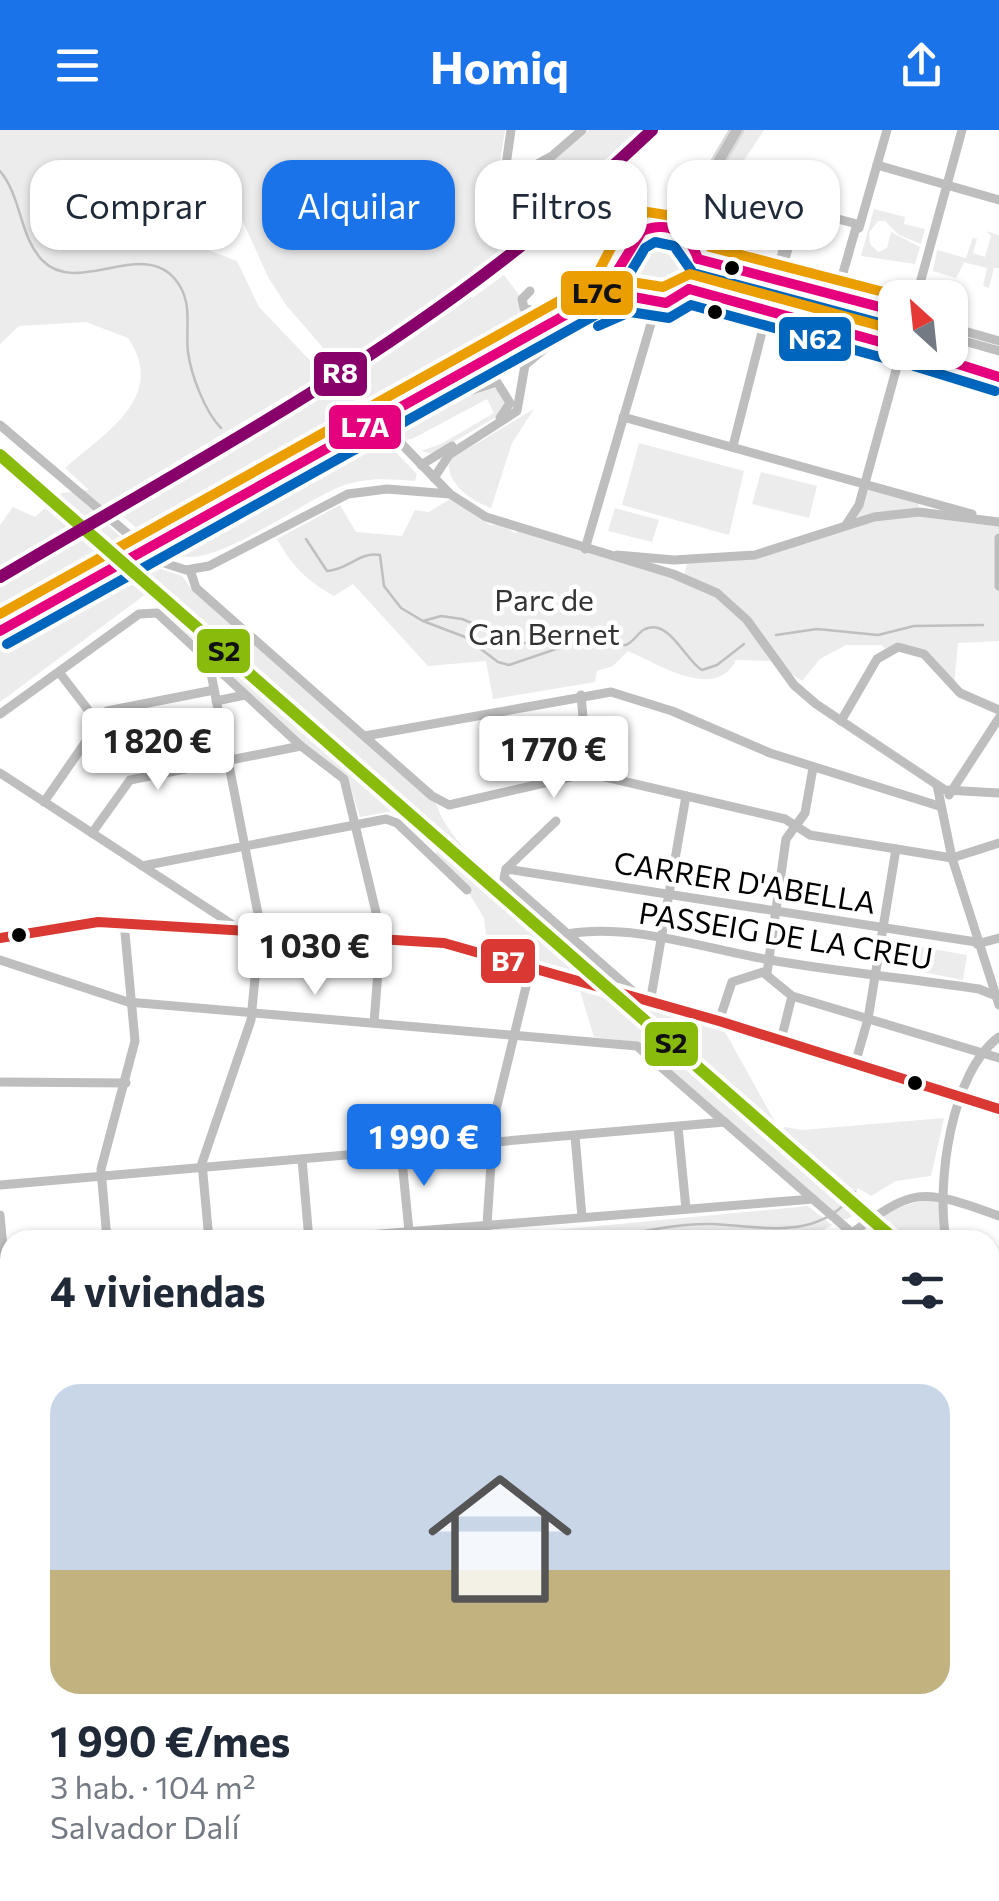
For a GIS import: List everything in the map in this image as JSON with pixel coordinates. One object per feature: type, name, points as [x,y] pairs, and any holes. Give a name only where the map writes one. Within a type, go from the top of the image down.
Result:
[{"type":"main road","points":[[719,160],[737,130]]},
{"type":"main road","points":[[647,230],[667,220]]},
{"type":"main road","points":[[658,226],[667,229]]},
{"type":"main road","points":[[624,250],[626,284],[637,296]]},
{"type":"main road","points":[[172,550],[616,299],[637,296],[657,303],[675,299],[689,289],[697,272],[694,250]]},
{"type":"main road","points":[[161,543],[603,294],[622,263]]},
{"type":"street","points":[[511,130],[506,164],[517,174],[552,156],[582,130]]},
{"type":"street","points":[[858,226],[800,209],[781,272],[840,287],[887,130]]},
{"type":"street","points":[[921,280],[962,130]]},
{"type":"street","points":[[878,165],[999,200]]},
{"type":"street","points":[[530,290],[522,299],[524,308],[540,313],[592,282],[623,250]]},
{"type":"street","points":[[733,446],[785,250]]},
{"type":"street","points":[[698,259],[878,305]]},
{"type":"street","points":[[697,272],[878,318]]},
{"type":"street","points":[[689,289],[878,341]]},
{"type":"street","points":[[585,549],[657,303]]},
{"type":"street","points":[[434,478],[449,454],[518,412],[528,360],[594,311]]},
{"type":"street","points":[[968,333],[999,341]]},
{"type":"street","points":[[968,342],[999,351]]},
{"type":"street","points":[[968,367],[999,377]]},
{"type":"street","points":[[845,526],[859,505],[896,370]]},
{"type":"street","points":[[416,412],[491,382],[502,385],[510,403],[504,416],[421,465]]},
{"type":"street","points":[[624,417],[999,522]]},
{"type":"street","points":[[0,426],[161,562],[190,570],[209,566],[348,494],[387,489],[450,494]]},
{"type":"street","points":[[391,433],[450,494],[510,527],[604,555],[676,567],[717,593],[759,635],[803,694],[937,785],[952,792],[999,794]]},
{"type":"street","points":[[859,505],[862,513],[874,517]]},
{"type":"street","points":[[648,563],[676,567],[693,559],[754,556],[874,517],[919,512],[999,522]]},
{"type":"street","points":[[999,538],[999,586]]},
{"type":"street","points":[[190,570],[196,588],[432,796],[449,806],[588,774],[785,820],[810,835],[952,858],[999,842]]},
{"type":"street","points":[[0,714],[145,611],[157,614],[300,746],[344,778],[381,937],[374,1023]]},
{"type":"street","points":[[842,721],[877,660],[898,647],[924,654],[960,693],[999,710]]},
{"type":"street","points":[[208,1230],[202,1168],[253,1012],[260,928],[209,663]]},
{"type":"street","points":[[59,672],[92,715],[102,716]]},
{"type":"street","points":[[365,736],[610,692],[813,768],[938,806]]},
{"type":"street","points":[[44,802],[102,716],[110,710],[245,695]]},
{"type":"street","points":[[581,695],[588,774]]},
{"type":"street","points":[[938,806],[952,792],[999,718]]},
{"type":"street","points":[[92,833],[130,780],[300,746]]},
{"type":"street","points":[[765,973],[786,839],[805,814],[813,768]]},
{"type":"street","points":[[0,772],[236,927]]},
{"type":"street","points":[[919,799],[927,788],[925,776]]},
{"type":"street","points":[[937,785],[938,806],[952,858],[977,943],[994,974],[998,999]]},
{"type":"street","points":[[648,1003],[663,939],[686,796]]},
{"type":"street","points":[[142,866],[386,819],[397,822],[467,890]]},
{"type":"street","points":[[556,821],[504,872],[508,884],[648,1003]]},
{"type":"street","points":[[854,1064],[868,1019],[896,849]]},
{"type":"street","name":"CARRER D'ABELLA","points":[[504,872],[977,943]]},
{"type":"street","points":[[106,1230],[101,1176],[134,1046],[124,922]]},
{"type":"street","points":[[0,938],[68,924],[124,922],[444,942],[719,1021],[999,1109]]},
{"type":"street","name":"PASSEIG DE LA CREU","points":[[567,934],[597,931],[663,939],[768,959],[980,990],[998,999]]},
{"type":"street","points":[[977,943],[999,938]]},
{"type":"street","points":[[0,960],[132,1002],[637,1046],[850,1230]]},
{"type":"street","points":[[486,1230],[491,1143],[512,1034],[531,966]]},
{"type":"street","points":[[765,973],[792,996],[999,1058]]},
{"type":"street","points":[[719,1021],[732,982],[765,973]]},
{"type":"street","points":[[780,1040],[792,996]]},
{"type":"street","points":[[945,1230],[942,1195],[946,1154],[979,1053],[999,1037]]},
{"type":"street","points":[[0,1082],[126,1083]]},
{"type":"street","points":[[0,1185],[725,1122]]},
{"type":"street","points":[[678,1127],[686,1209]]},
{"type":"street","points":[[574,1136],[582,1217]]},
{"type":"street","points":[[401,1151],[409,1230]]},
{"type":"street","points":[[302,1160],[306,1230]]},
{"type":"street","points":[[863,1230],[890,1204],[922,1194],[942,1195],[999,1216]]},
{"type":"street","points":[[504,1230],[582,1217],[813,1198]]},
{"type":"green space","points":[[0,130],[505,130],[500,160],[475,160],[475,250],[508,250],[338,365],[286,305],[268,277],[242,220],[242,160],[30,160],[30,250],[208,250],[237,261],[259,307],[323,374],[0,567],[0,525],[13,507],[35,517],[62,493],[89,490],[65,468],[126,412],[141,378],[138,359],[128,338],[86,322],[19,326],[0,344]]},
{"type":"green space","points":[[589,130],[644,130],[610,160],[552,160]]},
{"type":"green space","points":[[738,130],[764,130],[744,160],[724,160]]},
{"type":"green space","points":[[874,209],[905,217],[904,224],[925,229],[921,244],[899,235],[885,221],[878,221],[869,233],[870,244],[878,252],[887,248],[891,232],[920,247],[915,264],[861,256]]},
{"type":"green space","points":[[986,231],[999,235],[999,268],[994,268],[989,288],[983,286],[987,268],[959,261],[964,263],[956,278],[933,271],[937,250],[966,258],[973,238],[977,239],[973,253],[985,257],[991,236]]},
{"type":"green space","points":[[667,234],[667,250],[689,252],[689,278],[672,295],[646,295],[629,278],[629,252],[647,250],[647,235]]},
{"type":"green space","points":[[504,275],[540,323],[380,412],[346,375],[468,293],[472,298]]},
{"type":"green space","points":[[780,283],[878,310],[878,336],[774,308]]},
{"type":"green space","points":[[337,380],[370,418],[150,540],[117,511]]},
{"type":"green space","points":[[484,386],[501,390],[505,403],[501,414],[433,454],[421,451],[441,444],[494,413],[487,399],[412,439],[403,440],[397,430]]},
{"type":"green space","points":[[534,409],[512,443],[491,508],[468,496],[455,484],[449,460]]},
{"type":"green space","points":[[383,439],[417,474],[415,481],[371,480],[345,485],[235,544],[192,557],[177,554]]},
{"type":"green space","points":[[639,443],[744,471],[729,535],[622,505]]},
{"type":"green space","points":[[761,472],[817,486],[809,518],[752,504]]},
{"type":"green space","name":"Parc de Can Bernet","points":[[864,483],[919,504],[918,509],[999,522],[999,641],[958,643],[954,686],[924,654],[887,650],[881,645],[846,645],[820,659],[802,681],[773,661],[736,660],[727,672],[701,679],[670,671],[628,651],[613,666],[597,671],[595,682],[493,699],[486,661],[428,666],[353,584],[334,596],[301,572],[277,539],[340,505],[356,532],[402,536],[415,510],[429,512],[450,499],[490,525],[502,524],[515,533],[520,530],[684,577],[688,559],[754,555],[845,526]]},
{"type":"green space","points":[[615,508],[659,520],[652,542],[608,531]]},
{"type":"green space","points":[[102,520],[155,567],[182,576],[194,592],[437,805],[446,825],[489,874],[620,984],[606,982],[117,553],[109,562],[146,594],[0,702],[0,572],[4,577]]},
{"type":"green space","points":[[154,602],[393,811],[360,817],[348,778],[299,741]]},
{"type":"green space","points":[[437,850],[580,974],[487,944],[484,918],[467,890],[435,857]]},
{"type":"green space","points":[[921,947],[967,955],[963,980],[917,971]]},
{"type":"green space","points":[[580,991],[601,993],[832,1195],[840,1185],[645,1013],[647,1002],[719,1021],[780,1131],[785,1127],[802,1130],[944,1118],[931,1176],[896,1181],[871,1196],[858,1188],[856,1192],[866,1201],[854,1215],[841,1220],[637,1042],[594,1037]]},
{"type":"green space","points":[[942,1195],[945,1230],[892,1230],[880,1219],[893,1209]]},
{"type":"green space","points":[[808,1206],[832,1225],[823,1230],[556,1230]]},
{"type":"waterway","points":[[0,171],[13,193],[35,251],[57,270],[91,272],[145,264],[161,268],[175,279],[187,305],[192,371],[204,403],[221,428]]},
{"type":"waterway","points":[[306,539],[327,571],[366,556],[380,555],[384,586],[401,608],[423,621],[441,616],[462,619],[518,642],[542,645],[626,645],[645,629],[654,627],[669,635],[702,670],[717,665],[744,644]]},
{"type":"waterway","points":[[423,621],[465,637],[498,662],[509,665],[568,645]]},
{"type":"waterway","points":[[776,635],[817,629],[878,635],[914,626],[983,625]]},
{"type":"waterway","points":[[653,1230],[713,1224],[791,1228],[826,1218],[855,1192]]},
{"type":"tunnel","points":[[0,631],[161,543]]},
{"type":"tunnel","points":[[0,641],[172,550]]},
{"type":"transit line","name":"R8","points":[[0,577],[382,347],[522,245],[652,130]]},
{"type":"transit line","name":"L7C","points":[[0,614],[593,282],[621,229],[647,212],[686,218],[710,247],[878,291]]},
{"type":"transit line","name":"L7A","points":[[0,631],[603,294],[642,231],[661,227],[677,231],[698,259]]},
{"type":"transit line","name":"N62","points":[[7,644],[610,307],[645,248],[655,242],[674,246],[693,273],[878,323]]},
{"type":"transit line","name":"L7A","points":[[698,259],[878,307]]},
{"type":"transit line","name":"L7C","points":[[586,298],[625,281],[663,287],[690,274],[878,325]]},
{"type":"transit line","name":"L7A","points":[[689,289],[878,341]]},
{"type":"transit line","name":"L7A","points":[[593,312],[628,296],[666,303],[689,289]]},
{"type":"transit line","name":"N62","points":[[598,326],[630,312],[669,318],[691,305],[878,356]]},
{"type":"transit line","name":"L7A","points":[[968,367],[999,377]]},
{"type":"transit line","name":"N62","points":[[927,370],[995,391]]},
{"type":"transit line","name":"S2","points":[[0,455],[884,1230]]},
{"type":"transit line","name":"B7","points":[[0,938],[98,922],[444,943],[719,1021],[999,1109]]}]
